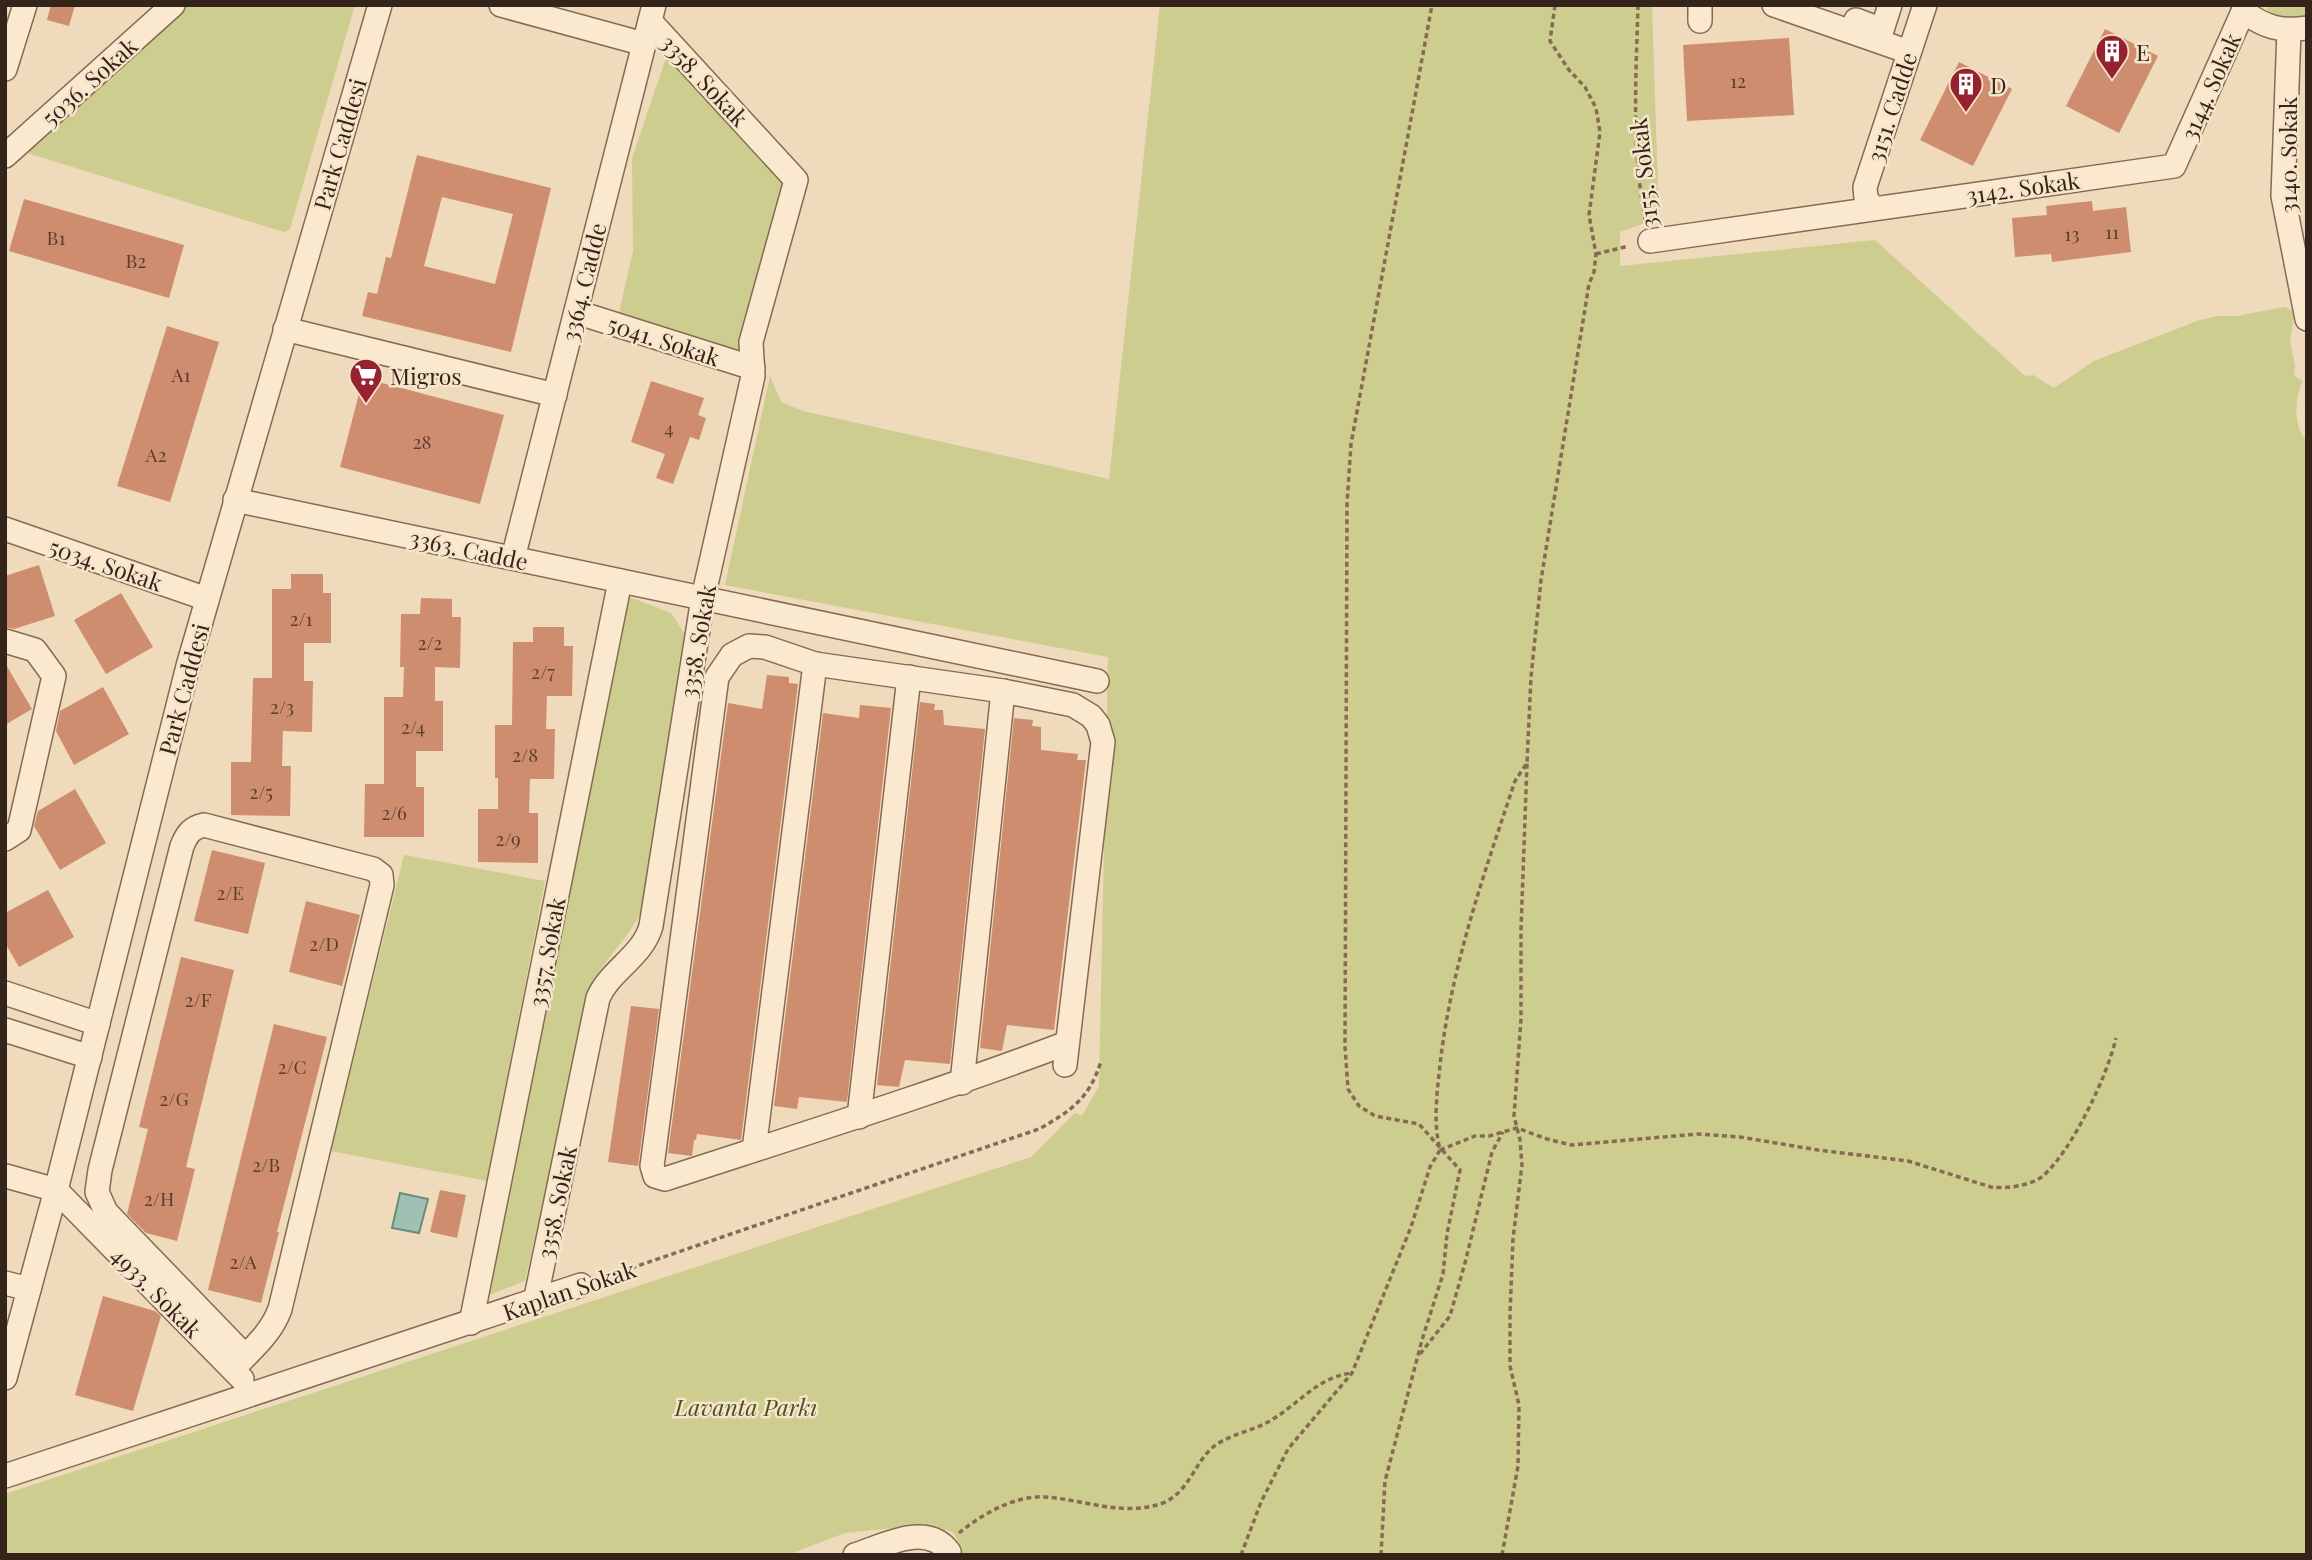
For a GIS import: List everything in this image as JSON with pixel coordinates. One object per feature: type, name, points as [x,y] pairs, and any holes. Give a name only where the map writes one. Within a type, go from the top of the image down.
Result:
[{"type":"street","points":[[5,69],[25,5]]},
{"type":"street","name":"5036. Sokak","points":[[5,156],[173,5]]},
{"type":"street","name":"Park Caddesi","points":[[5,1378],[56,1190],[188,666],[380,5]]},
{"type":"street","points":[[500,5],[644,44]]},
{"type":"street","points":[[1774,5],[1909,52]]},
{"type":"street","points":[[1816,5],[1882,30],[1890,5]]},
{"type":"street","name":"3151. Cadde","points":[[1873,208],[1866,198],[1865,187],[1925,5]]},
{"type":"street","points":[[2245,8],[2266,26],[2298,29]]},
{"type":"street","name":"3144. Sokak","points":[[2174,166],[2245,8]]},
{"type":"street","name":"3364. Cadde","points":[[513,558],[652,13]]},
{"type":"street","name":"3358. Sokak","points":[[535,1302],[598,998],[605,984],[644,942],[651,926],[702,598],[753,376],[751,342],[796,180],[652,13]]},
{"type":"street","name":"3140. Sokak","points":[[2298,29],[2283,196],[2305,304]]},
{"type":"street","name":"3142. Sokak","points":[[1873,208],[2174,166]]},
{"type":"street","name":"3155. Sokak","points":[[1650,241],[1873,208]]},
{"type":"street","name":"5041. Sokak","points":[[576,312],[753,368]]},
{"type":"street","points":[[285,329],[555,395]]},
{"type":"street","name":"3363. Cadde","points":[[235,500],[1097,681]]},
{"type":"street","name":"5034. Sokak","points":[[5,529],[207,599]]},
{"type":"street","name":"3357. Sokak","points":[[471,1323],[620,581]]},
{"type":"street","points":[[698,628],[732,655]]},
{"type":"street","points":[[5,641],[35,650],[54,676],[19,830],[5,839]]},
{"type":"street","points":[[749,646],[765,647],[815,664],[1003,691],[1073,705],[1091,716],[1098,725],[1103,742],[1066,1054],[962,1083],[665,1179],[655,1176],[652,1166],[717,677],[732,655],[749,646]]},
{"type":"street","points":[[754,1150],[815,664]]},
{"type":"street","points":[[859,1117],[909,677]]},
{"type":"street","points":[[962,1083],[1003,691]]},
{"type":"street","points":[[204,825],[373,869],[381,874],[382,885],[280,1309],[267,1334],[239,1362],[106,1212],[97,1192],[100,1170],[182,846],[186,836],[195,827],[204,825]]},
{"type":"street","points":[[5,993],[98,1024]]},
{"type":"street","points":[[5,1030],[90,1057]]},
{"type":"street","points":[[6,1177],[56,1190]]},
{"type":"street","name":"4933. Sokak","points":[[56,1190],[239,1362],[257,1394]]},
{"type":"street","points":[[5,1283],[29,1290]]},
{"type":"street","name":"Kaplan Sokak","points":[[5,1476],[581,1285]]},
{"type":"street","points":[[855,1555],[910,1536],[931,1538],[947,1551]]},
{"type":"path","points":[[1381,1555],[1385,1481],[1443,1274],[1447,1234],[1460,1170],[1419,1124],[1375,1116],[1359,1106],[1348,1089],[1345,1047],[1347,504],[1351,444],[1432,5]]},
{"type":"path","points":[[1503,1555],[1518,1466],[1519,1405],[1510,1366],[1513,1239],[1522,1165],[1514,1116],[1521,1019],[1521,929],[1531,677],[1541,580],[1596,254],[1589,215],[1600,132],[1596,108],[1585,87],[1569,71],[1550,41],[1555,5]]},
{"type":"path","name":"3155. Sokak","points":[[1638,5],[1635,116],[1638,173],[1650,241]]},
{"type":"path","points":[[1596,254],[1650,241]]},
{"type":"path","points":[[1440,1150],[1436,1132],[1443,1038],[1469,919],[1515,781],[1527,763]]},
{"type":"path","points":[[1241,1555],[1261,1502],[1288,1449],[1352,1373],[1411,1227],[1430,1167],[1440,1150],[1475,1136],[1489,1136],[1517,1128],[1571,1145],[1699,1134],[1740,1137],[1908,1161],[1991,1187],[2003,1188],[2041,1178],[2062,1154],[2111,1058],[2116,1038]]},
{"type":"path","name":"Kaplan Sokak","points":[[581,1285],[1039,1129],[1062,1116],[1081,1100],[1095,1081],[1101,1061]]},
{"type":"path","points":[[1418,1357],[1450,1316],[1492,1152],[1504,1130]]},
{"type":"path","points":[[947,1551],[971,1522],[1003,1505],[1030,1498],[1046,1497],[1102,1507],[1125,1508],[1163,1503],[1178,1493],[1211,1448],[1281,1415],[1328,1378],[1352,1373]]},
{"type":"green space","points":[[181,5],[355,5],[290,229],[284,232],[24,152]]},
{"type":"green space","name":"Lavanta Parkı","points":[[1160,5],[1652,5],[1659,218],[1620,232],[1620,266],[1875,240],[2025,376],[2033,375],[2054,388],[2094,361],[2197,321],[2284,307],[2295,311],[2290,341],[2295,366],[2294,376],[2303,381],[2296,412],[2299,428],[2307,441],[2307,1555],[955,1555],[960,1545],[953,1532],[924,1525],[845,1533],[787,1555],[5,1555],[5,1494],[1031,1157],[1075,1113],[1082,1116],[1099,1086],[1108,657],[725,585],[770,376],[781,402],[803,411],[1109,479]]},
{"type":"green space","points":[[2267,5],[2307,5],[2307,22],[2283,19],[2267,10]]},
{"type":"green space","points":[[667,55],[785,185],[738,357],[618,317],[633,251],[632,158]]},
{"type":"green space","points":[[622,596],[671,613],[688,639],[640,914],[592,983],[525,1281],[489,1295]]},
{"type":"green space","points":[[404,855],[545,881],[487,1181],[331,1151]]},
{"type":"shaded area","points":[[400,1193],[428,1199],[419,1233],[392,1228]]},
{"type":"building","points":[[51,5],[75,5],[69,26],[47,20]]},
{"type":"building","name":"E","points":[[2105,29],[2158,56],[2119,133],[2066,106]]},
{"type":"building","points":[[1789,38],[1794,115],[1687,121],[1683,45]]},
{"type":"building","name":"D","points":[[1959,62],[2012,89],[1973,166],[1920,140]]},
{"type":"building","points":[[417,155],[551,188],[511,352],[362,316],[368,292],[377,294],[386,257],[391,258]],"holes":[[[442,197],[513,214],[495,284],[424,266]]]},
{"type":"building","points":[[24,199],[184,245],[169,298],[9,251]]},
{"type":"building","points":[[2092,201],[2093,211],[2126,207],[2131,252],[2052,262],[2051,254],[2015,257],[2012,218],[2047,215],[2046,206]]},
{"type":"building","points":[[167,326],[219,342],[170,502],[117,486]]},
{"type":"building","points":[[363,378],[504,415],[480,504],[340,467]]},
{"type":"building","points":[[651,381],[704,398],[698,415],[706,418],[699,440],[690,437],[673,484],[656,478],[665,454],[631,442]]},
{"type":"building","points":[[39,565],[55,616],[14,629],[5,627],[5,576]]},
{"type":"building","points":[[291,574],[323,574],[323,593],[331,593],[331,643],[304,643],[304,681],[313,681],[312,732],[283,731],[282,766],[291,766],[290,816],[231,815],[231,762],[251,762],[253,678],[272,678],[272,589],[291,589]]},
{"type":"building","points":[[121,593],[153,647],[106,674],[74,620]]},
{"type":"building","points":[[421,598],[452,599],[452,617],[461,617],[460,668],[435,667],[435,701],[443,701],[443,751],[416,751],[416,787],[424,787],[424,837],[364,837],[365,784],[384,784],[384,697],[403,697],[404,667],[400,667],[401,614],[420,614]]},
{"type":"building","points":[[533,627],[564,627],[564,646],[573,646],[572,696],[547,696],[546,729],[555,729],[554,779],[530,779],[529,813],[538,813],[538,863],[478,862],[478,809],[498,809],[495,725],[512,725],[513,642],[533,642]]},
{"type":"building","points":[[5,663],[32,709],[5,725]]},
{"type":"building","points":[[767,675],[789,677],[789,683],[798,684],[741,1140],[697,1134],[692,1156],[668,1153],[728,703],[762,709]]},
{"type":"building","points":[[103,687],[129,734],[74,765],[56,731],[60,711]]},
{"type":"building","points":[[920,702],[935,704],[934,710],[943,710],[944,725],[985,729],[950,1064],[905,1060],[899,1087],[877,1085]]},
{"type":"building","points":[[860,705],[891,708],[847,1102],[799,1097],[797,1109],[774,1106],[823,713],[859,718]]},
{"type":"building","points":[[1014,718],[1033,720],[1032,726],[1041,727],[1041,750],[1078,754],[1077,760],[1086,760],[1054,1030],[1007,1025],[1002,1051],[980,1048]]},
{"type":"building","points":[[75,789],[106,843],[60,870],[34,826],[38,811]]},
{"type":"building","points":[[212,850],[265,863],[248,934],[194,921]]},
{"type":"building","points":[[48,890],[74,937],[19,967],[5,943],[5,913]]},
{"type":"building","points":[[306,901],[360,915],[342,986],[289,972]]},
{"type":"building","points":[[181,957],[234,970],[186,1167],[195,1169],[177,1241],[146,1233],[127,1214],[148,1129],[139,1127]]},
{"type":"building","points":[[631,1006],[659,1009],[638,1166],[608,1162]]},
{"type":"building","points":[[274,1024],[327,1037],[261,1303],[208,1290]]},
{"type":"building","points":[[440,1190],[466,1195],[457,1238],[430,1232]]},
{"type":"building","points":[[103,1296],[155,1311],[161,1316],[133,1411],[75,1395]]},
{"type":"place","name":"E","points":[[2112,81]]},
{"type":"place","name":"D","points":[[1966,114]]},
{"type":"place","name":"Migros","points":[[366,405]]}]
